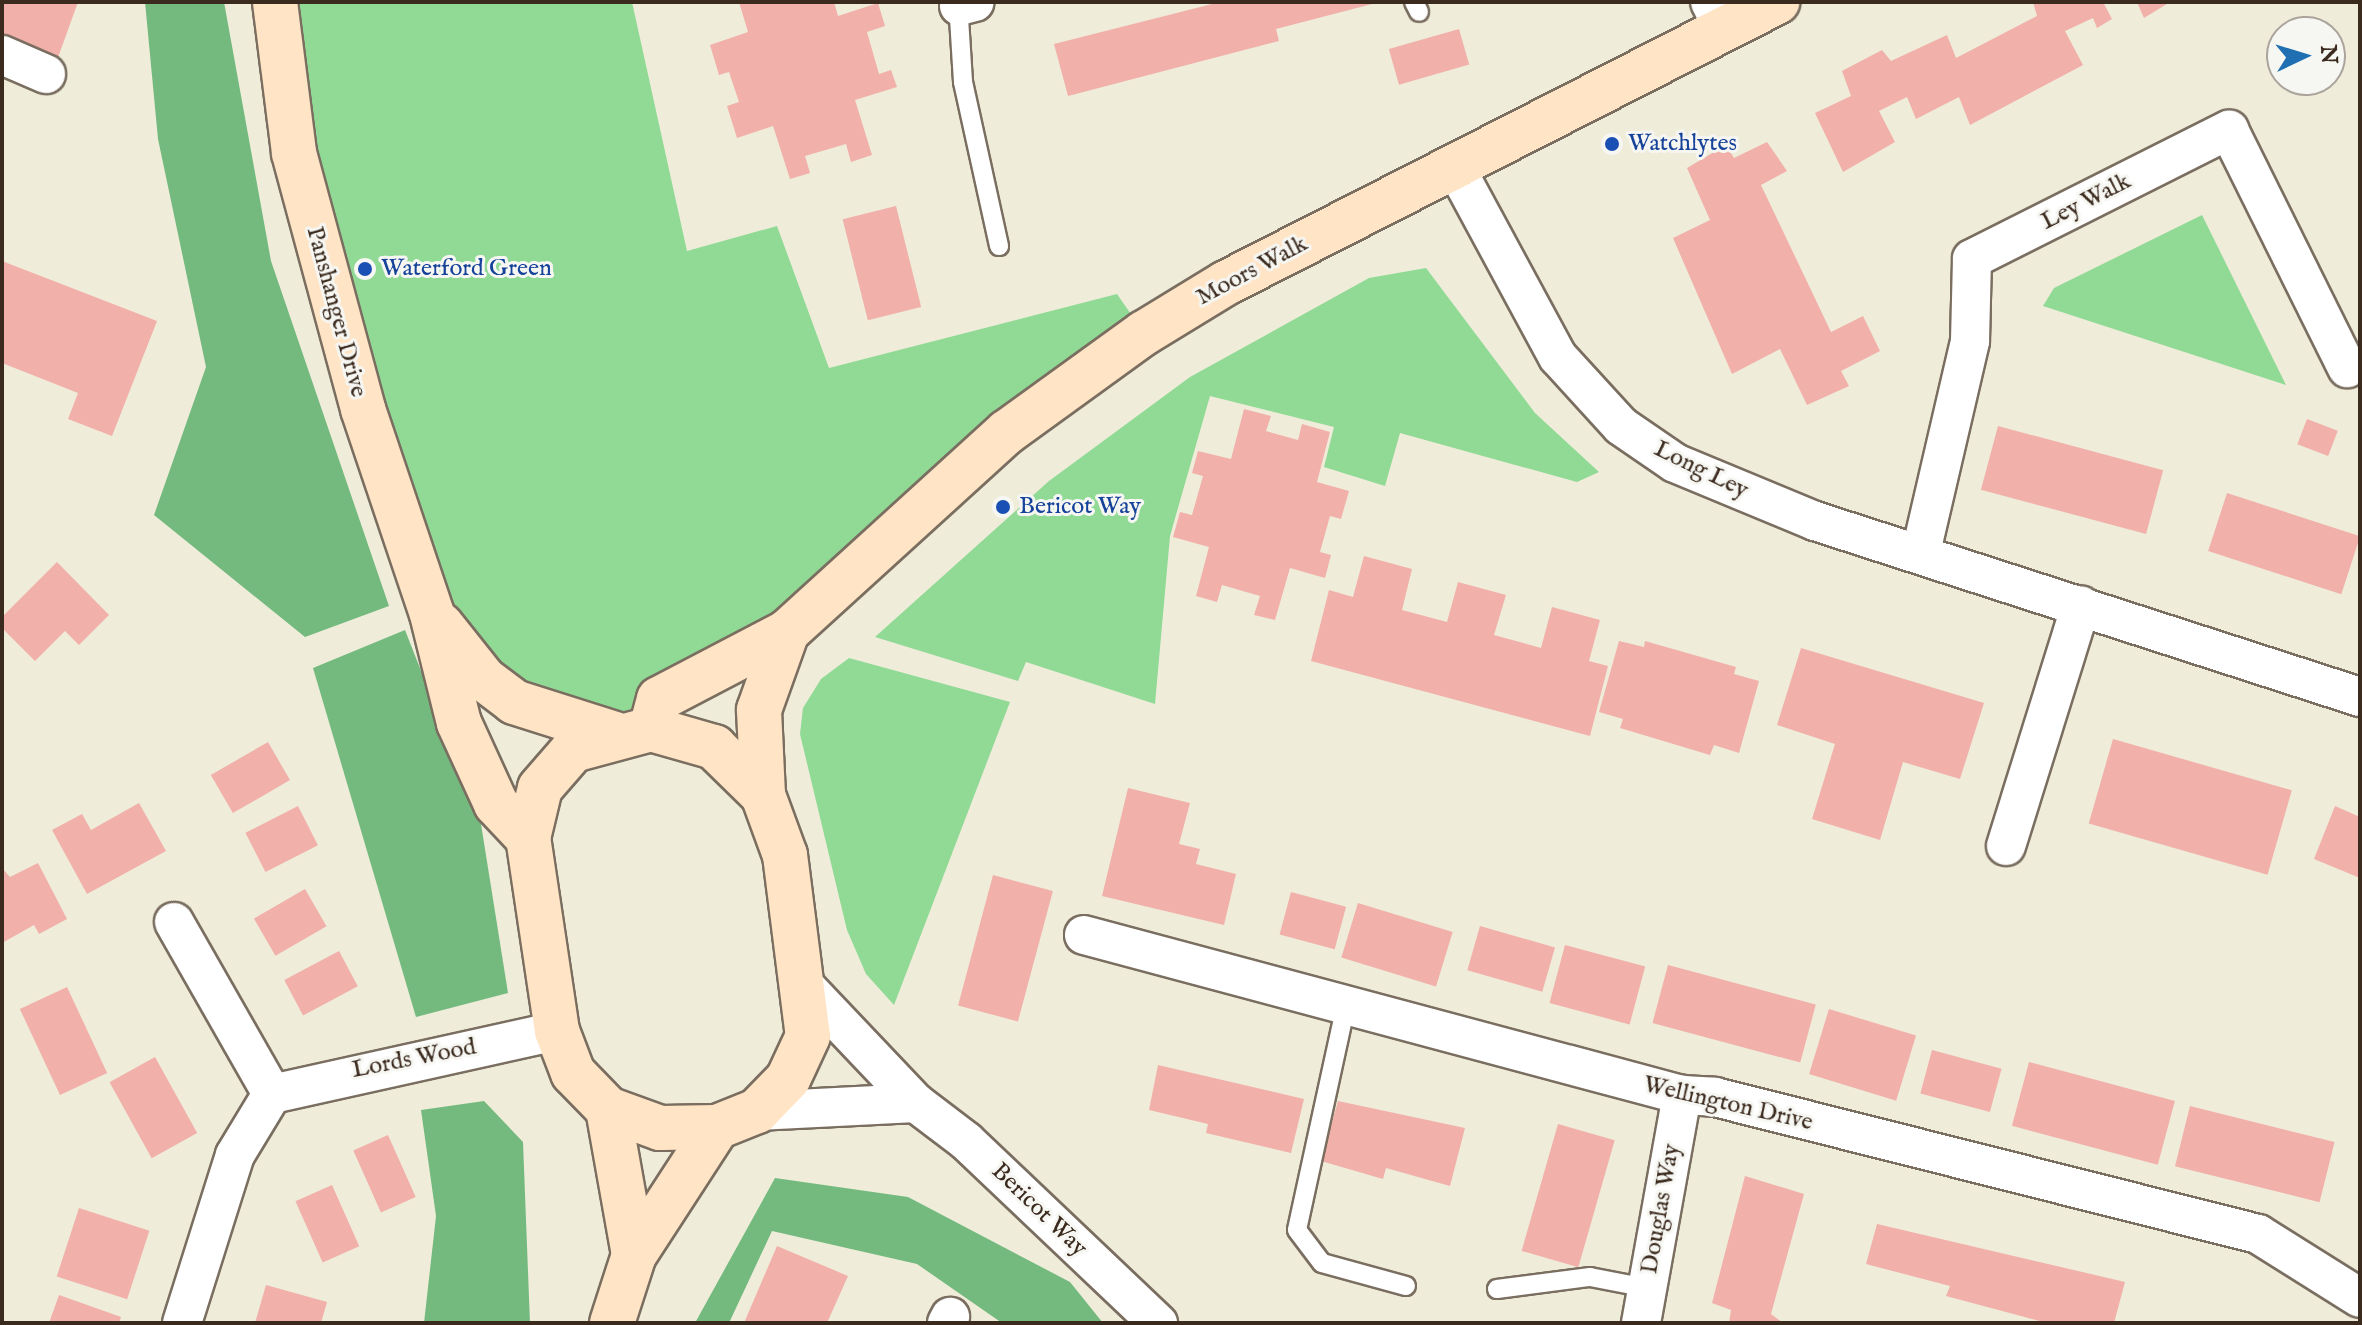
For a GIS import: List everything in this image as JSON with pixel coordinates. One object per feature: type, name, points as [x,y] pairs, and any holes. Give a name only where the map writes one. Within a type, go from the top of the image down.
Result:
[{"type":"street","name":"Panshanger Drive","points":[[275,2],[294,153],[363,409],[432,614],[459,723],[496,804],[528,838]]},
{"type":"street","name":"Moors Walk","points":[[633,731],[659,699],[787,632],[1007,432],[1144,333],[1454,165],[1717,15],[1777,2]]},
{"type":"street","points":[[2,55],[46,74]]},
{"type":"street","name":"Ley Walk","points":[[1921,552],[1970,341],[1972,259],[2229,130],[2347,368]]},
{"type":"street","name":"Long Ley","points":[[1454,165],[1558,357],[1621,426],[1675,463],[1815,521],[1921,552],[2360,697]]},
{"type":"street","points":[[2006,846],[2081,605]]},
{"type":"street","name":"Panshanger Drive","points":[[432,614],[484,679],[514,702],[714,747],[763,795]]},
{"type":"street","name":"Moors Walk","points":[[763,795],[759,710],[787,632]]},
{"type":"street","points":[[633,731],[573,750],[540,788],[528,838],[557,1031],[573,1073],[608,1109],[660,1128],[717,1127],[757,1111],[916,1103]]},
{"type":"street","points":[[757,1111],[788,1079],[808,1036],[804,985],[785,855],[763,795]]},
{"type":"street","points":[[174,922],[272,1094],[235,1155],[182,1323]]},
{"type":"street","name":"Wellington Drive","points":[[1084,935],[1682,1095],[1715,1097],[2258,1234],[2360,1298]]},
{"type":"street","name":"Bericot Way","points":[[804,985],[916,1103],[966,1141],[1158,1323]]},
{"type":"street","name":"Lords Wood","points":[[272,1094],[557,1031]]},
{"type":"street","name":"Douglas Way","points":[[1644,1305],[1682,1095]]},
{"type":"street","points":[[608,1109],[634,1255]]},
{"type":"street","points":[[612,1323],[634,1255],[717,1127]]},
{"type":"lane","points":[[964,3],[963,82],[999,246]]},
{"type":"lane","points":[[1346,1005],[1297,1230],[1322,1263],[1406,1286]]},
{"type":"lane","points":[[1497,1289],[1590,1277],[1644,1305]]},
{"type":"green space","points":[[145,2],[224,2],[271,261],[389,606],[305,637],[154,515],[206,367],[158,139]]},
{"type":"green space","points":[[275,2],[632,2],[687,251],[777,226],[829,368],[1117,294],[1144,333],[651,729],[548,713],[432,614]]},
{"type":"green space","points":[[2202,215],[2286,385],[2043,306],[2054,288]]},
{"type":"green space","points":[[1426,268],[1535,413],[1599,472],[1577,482],[1400,433],[1385,486],[1324,467],[1334,427],[1210,396],[1170,536],[1155,704],[1026,662],[1018,681],[875,637],[1049,481],[1190,377],[1369,278]]},
{"type":"green space","points":[[405,630],[481,824],[508,993],[416,1017],[313,668]]},
{"type":"green space","points":[[849,658],[1010,702],[894,1005],[866,974],[847,930],[800,734],[803,708],[821,679]]},
{"type":"green space","points":[[484,1101],[523,1142],[530,1323],[424,1323],[436,1216],[421,1110]]},
{"type":"green space","points":[[775,1178],[908,1197],[1070,1282],[1103,1323],[1002,1323],[917,1264],[772,1231],[729,1323],[695,1323]]},
{"type":"building","points":[[2,2],[78,2],[56,63],[2,43]]},
{"type":"building","points":[[739,2],[834,2],[838,16],[878,3],[885,26],[867,32],[879,74],[891,70],[897,87],[855,100],[872,155],[851,162],[846,144],[805,156],[810,173],[790,179],[773,126],[737,138],[727,106],[739,102],[729,72],[719,75],[710,45],[748,32]]},
{"type":"building","points":[[1220,2],[1376,3],[1276,29],[1279,41],[1068,96],[1054,44]]},
{"type":"building","points":[[2033,2],[2103,2],[2112,19],[2097,28],[2093,18],[2065,31],[2083,65],[1970,125],[1959,97],[1916,119],[1907,97],[1879,111],[1895,142],[1843,172],[1815,113],[1851,96],[1842,71],[1882,50],[1891,61],[1947,35],[1956,58],[2037,16]]},
{"type":"building","points":[[2137,2],[2170,2],[2144,18]]},
{"type":"building","points":[[1459,29],[1469,65],[1399,85],[1389,49]]},
{"type":"building","points":[[1767,142],[1787,171],[1761,185],[1831,332],[1863,316],[1880,351],[1841,371],[1849,386],[1807,405],[1780,349],[1732,374],[1673,238],[1710,220],[1687,168],[1726,145],[1734,158]]},
{"type":"building","points":[[896,206],[921,307],[868,320],[843,219]]},
{"type":"building","points":[[2,261],[157,321],[112,436],[68,419],[78,393],[2,363]]},
{"type":"building","points":[[1244,409],[1271,416],[1266,431],[1298,440],[1302,424],[1330,432],[1317,482],[1349,491],[1341,519],[1330,516],[1320,552],[1331,555],[1325,578],[1290,568],[1275,620],[1254,615],[1260,596],[1222,585],[1217,602],[1196,596],[1209,547],[1173,537],[1180,512],[1192,515],[1203,476],[1192,473],[1198,451],[1231,459]]},
{"type":"building","points":[[2307,419],[2338,431],[2328,456],[2297,444]]},
{"type":"building","points":[[1998,426],[2163,470],[2146,534],[1981,490]]},
{"type":"building","points":[[2227,493],[2360,536],[2341,594],[2208,551]]},
{"type":"building","points":[[1364,556],[1412,569],[1402,610],[1447,622],[1458,582],[1506,595],[1494,635],[1541,648],[1552,607],[1600,620],[1589,661],[1608,666],[1590,736],[1311,661],[1329,590],[1353,597]]},
{"type":"building","points":[[57,562],[109,615],[79,645],[65,631],[35,661],[2,628],[2,617]]},
{"type":"building","points":[[1619,641],[1644,647],[1645,641],[1736,667],[1734,674],[1759,681],[1739,753],[1714,745],[1710,755],[1620,728],[1623,719],[1599,712]]},
{"type":"building","points":[[1801,648],[1984,703],[1960,779],[1903,762],[1880,840],[1812,819],[1835,744],[1777,725]]},
{"type":"building","points":[[2113,739],[2292,790],[2268,875],[2089,824]]},
{"type":"building","points":[[268,742],[290,780],[233,813],[211,775]]},
{"type":"building","points":[[1128,788],[1190,803],[1179,844],[1200,849],[1196,864],[1236,874],[1224,925],[1102,896]]},
{"type":"building","points":[[139,803],[166,851],[87,894],[52,830],[82,814],[91,830]]},
{"type":"building","points":[[298,806],[318,845],[265,872],[245,833]]},
{"type":"building","points":[[2335,806],[2360,817],[2360,878],[2314,859]]},
{"type":"building","points":[[38,863],[67,919],[39,934],[34,925],[2,943],[2,868],[10,877]]},
{"type":"building","points":[[993,875],[1053,891],[1018,1021],[958,1005]]},
{"type":"building","points":[[305,889],[326,926],[275,956],[254,918]]},
{"type":"building","points":[[1291,892],[1346,907],[1335,949],[1280,935]]},
{"type":"building","points":[[1358,903],[1453,932],[1436,986],[1341,958]]},
{"type":"building","points":[[1480,926],[1555,947],[1542,992],[1467,970]]},
{"type":"building","points":[[1565,945],[1645,966],[1630,1024],[1549,1003]]},
{"type":"building","points":[[339,951],[358,986],[303,1015],[284,980]]},
{"type":"building","points":[[1668,965],[1816,1005],[1800,1063],[1652,1023]]},
{"type":"building","points":[[67,987],[107,1073],[60,1095],[20,1009]]},
{"type":"building","points":[[1829,1009],[1916,1036],[1896,1101],[1809,1074]]},
{"type":"building","points":[[1932,1050],[2002,1069],[1990,1112],[1920,1093]]},
{"type":"building","points":[[155,1057],[197,1133],[152,1158],[110,1082]]},
{"type":"building","points":[[2029,1062],[2175,1101],[2158,1165],[2012,1126]]},
{"type":"building","points":[[1158,1065],[1304,1099],[1291,1153],[1206,1133],[1208,1124],[1149,1110]]},
{"type":"building","points":[[1338,1101],[1465,1128],[1450,1186],[1386,1168],[1383,1179],[1321,1161]]},
{"type":"building","points":[[2190,1106],[2335,1142],[2320,1202],[2175,1166]]},
{"type":"building","points":[[1558,1124],[1615,1140],[1578,1267],[1522,1251]]},
{"type":"building","points":[[388,1135],[416,1197],[381,1213],[353,1150]]},
{"type":"building","points":[[1745,1176],[1804,1194],[1771,1314],[1783,1323],[1729,1323],[1731,1310],[1712,1303]]},
{"type":"building","points":[[332,1185],[359,1246],[323,1262],[295,1201]]},
{"type":"building","points":[[79,1208],[149,1231],[127,1299],[57,1276]]},
{"type":"building","points":[[1877,1224],[2125,1282],[2114,1323],[2047,1323],[1946,1296],[1950,1286],[1866,1264]]},
{"type":"building","points":[[777,1246],[848,1276],[827,1323],[744,1323]]},
{"type":"building","points":[[266,1285],[327,1302],[321,1323],[255,1323]]},
{"type":"building","points":[[59,1295],[121,1317],[119,1323],[49,1323]]},
{"type":"place","name":"Watchlytes","points":[[1612,144]]},
{"type":"place","name":"Waterford Green","points":[[365,269]]},
{"type":"place","name":"Bericot Way","points":[[1003,507]]}]
